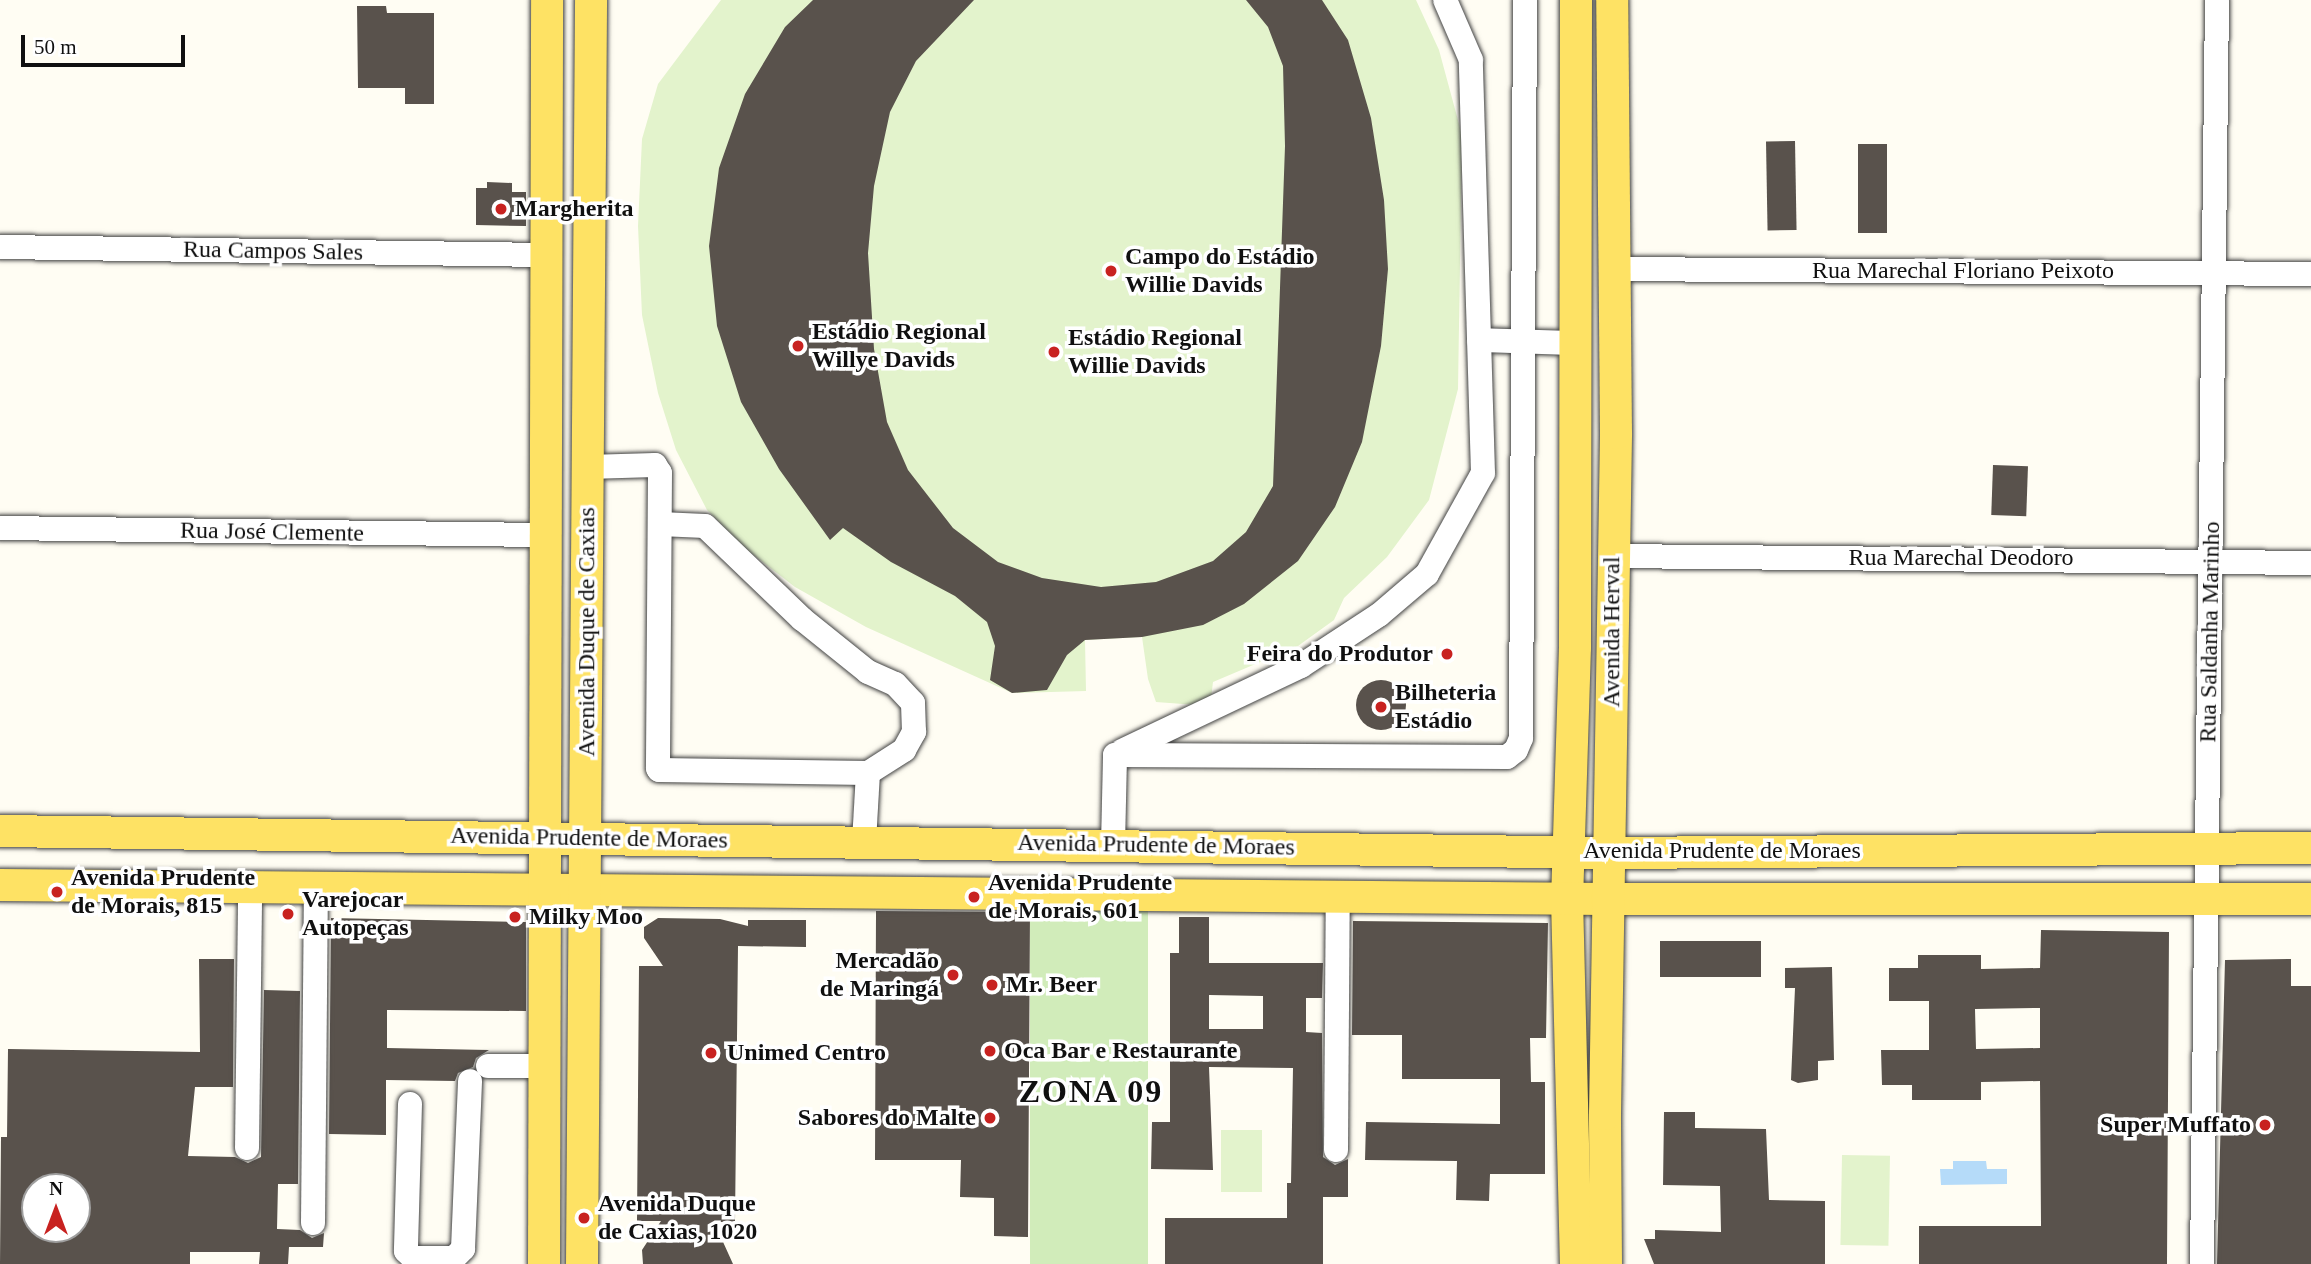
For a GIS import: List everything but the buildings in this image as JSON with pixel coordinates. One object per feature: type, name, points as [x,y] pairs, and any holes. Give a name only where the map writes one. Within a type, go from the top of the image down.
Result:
[{"type":"main road","name":"Avenida Duque de Caxias","points":[[544,1264],[542,837],[547,0]]},
{"type":"main road","name":"Avenida Duque de Caxias","points":[[582,1264],[591,0]]},
{"type":"main road","name":"Avenida Herval","points":[[1576,0],[1575,647],[1567,898],[1576,1264]]},
{"type":"main road","name":"Avenida Herval","points":[[1606,1264],[1607,899],[1614,697],[1611,556],[1616,433],[1612,0]]},
{"type":"main road","points":[[1575,177],[1614,213]]},
{"type":"main road","points":[[1574,488],[1616,433]]},
{"type":"main road","points":[[1575,647],[1614,697]]},
{"type":"main road","name":"Avenida Prudente de Moraes","points":[[0,831],[1608,853],[2311,848]]},
{"type":"main road","name":"Avenida Prudente de Moraes","points":[[0,885],[1607,899],[2311,899]]},
{"type":"main road","points":[[1572,1146],[1605,1114]]},
{"type":"street","name":"Rua Saldanha Marinho","points":[[2203,1264],[2217,0]]},
{"type":"street","points":[[1115,755],[1301,666],[1379,615],[1427,574],[1483,473],[1471,60],[1449,9]]},
{"type":"street","points":[[1115,755],[1507,757],[1516,750],[1521,738],[1525,9]]},
{"type":"street","name":"Rua Campos Sales","points":[[0,247],[546,255]]},
{"type":"street","name":"Rua Marechal Floriano Peixoto","points":[[1614,269],[2311,274]]},
{"type":"street","points":[[1479,340],[1575,343]]},
{"type":"street","points":[[589,467],[655,465],[660,473],[659,770],[868,773],[904,750],[914,732],[913,703],[895,684],[868,673],[802,620],[710,529],[699,524],[660,524]]},
{"type":"street","name":"Rua José Clemente","points":[[0,528],[544,536]]},
{"type":"street","name":"Rua Marechal Deodoro","points":[[1611,556],[2211,559],[2311,563]]},
{"type":"street","points":[[1113,845],[1115,755]]},
{"type":"street","points":[[864,842],[868,773]]},
{"type":"street","points":[[247,1148],[250,887]]},
{"type":"street","points":[[313,1223],[316,888]]},
{"type":"street","points":[[1336,1150],[1338,895]]},
{"type":"street","points":[[410,1104],[406,1251],[413,1258],[454,1258],[463,1250],[479,1073],[543,1066]]},
{"type":"green space","name":"Estádio Regional Willie Davids","points":[[721,0],[1416,0],[1439,50],[1462,135],[1458,389],[1429,500],[1387,557],[1344,598],[1334,620],[1298,646],[1213,682],[1210,706],[1156,702],[1148,679],[1142,637],[1085,640],[1086,691],[1012,693],[866,627],[795,587],[747,550],[707,510],[676,450],[658,393],[642,315],[638,226],[642,139],[658,84]]},
{"type":"green space","points":[[1030,893],[1148,893],[1148,1264],[1030,1264]]},
{"type":"green space","points":[[1221,1130],[1262,1130],[1262,1192],[1221,1192]]},
{"type":"green space","points":[[1842,1155],[1890,1156],[1888,1246],[1840,1245]]},
{"type":"water","points":[[1953,1161],[1986,1161],[1987,1169],[2007,1169],[2007,1184],[1941,1185],[1940,1169],[1953,1169]]},
{"type":"place","name":"Margherita","points":[[501,209]]},
{"type":"place","name":"Campo do Estádio Willie Davids","points":[[1111,271]]},
{"type":"place","name":"Estádio Regional Willye Davids","points":[[798,346]]},
{"type":"place","name":"Estádio Regional Willie Davids","points":[[1054,352]]},
{"type":"place","name":"Feira do Produtor","points":[[1447,654]]},
{"type":"place","name":"Bilheteria Estádio","points":[[1381,707]]},
{"type":"place","name":"Avenida Prudente de Morais, 815","points":[[57,892]]},
{"type":"place","name":"Avenida Prudente de Morais, 601","points":[[974,897]]},
{"type":"place","name":"Varejocar Autopeças","points":[[288,914]]},
{"type":"place","name":"Milky Moo","points":[[515,917]]},
{"type":"place","name":"Mercadão de Maringá","points":[[953,975]]},
{"type":"place","name":"Mr. Beer","points":[[992,985]]},
{"type":"place","name":"Oca Bar e Restaurante","points":[[990,1051]]},
{"type":"place","name":"Unimed Centro","points":[[711,1053]]},
{"type":"place","name":"Sabores do Malte","points":[[990,1118]]},
{"type":"place","name":"Super Muffato","points":[[2265,1125]]},
{"type":"place","name":"Avenida Duque de Caxias, 1020","points":[[584,1218]]},
{"type":"district","name":"ZONA 09","points":[[1091,1091]]}]
